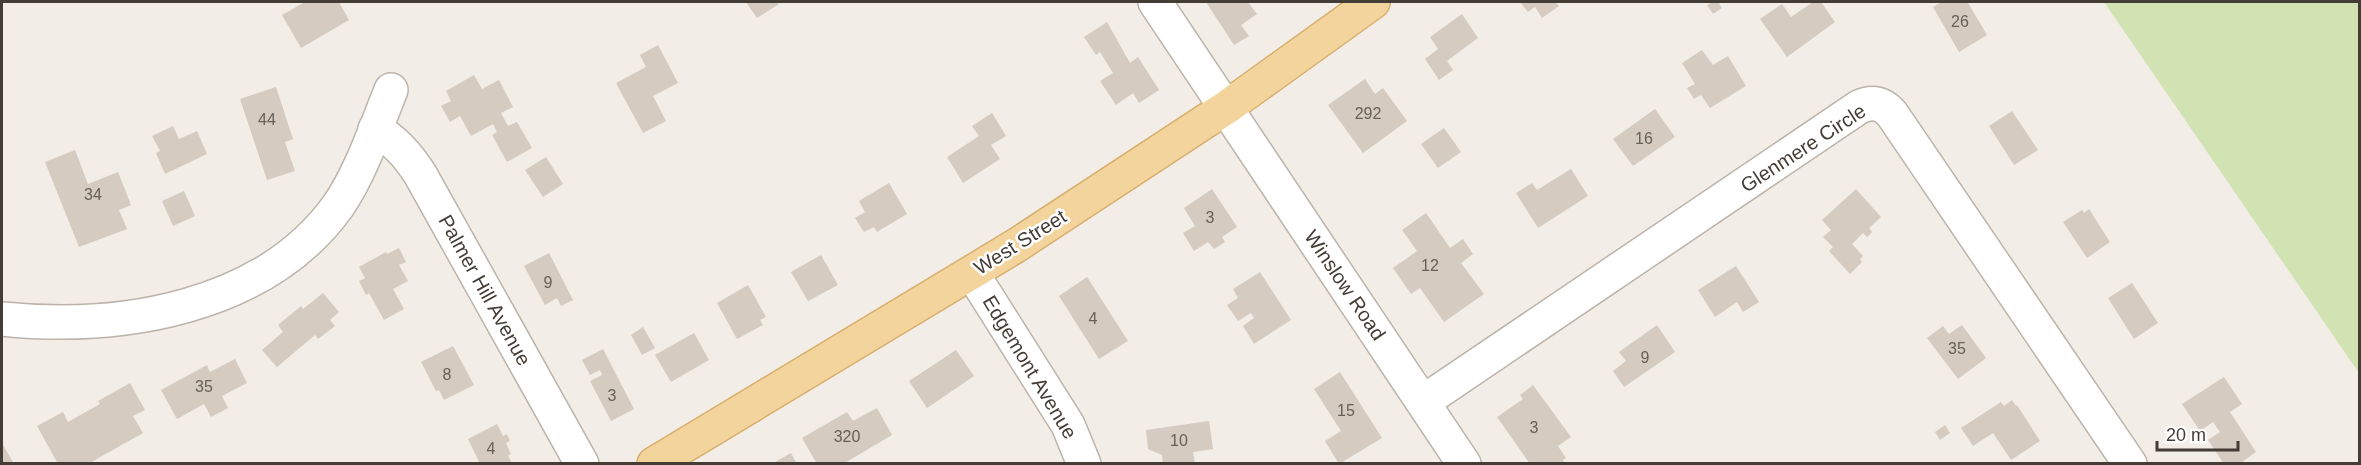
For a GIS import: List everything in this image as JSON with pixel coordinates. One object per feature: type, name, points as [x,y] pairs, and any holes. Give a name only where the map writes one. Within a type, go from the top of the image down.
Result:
[{"type":"main road","name":"West Street","points":[[654,464],[972,273],[1227,107],[1373,2]]},
{"type":"street","name":"Winslow Road","points":[[1155,2],[1464,464]]},
{"type":"street","points":[[2,342],[14,321],[108,319],[160,312],[200,301],[253,280],[285,260],[321,228],[339,205],[353,180],[391,90]]},
{"type":"street","name":"Glenmere Circle","points":[[1423,402],[1859,107],[1877,104],[1886,107],[1892,114],[2130,464]]},
{"type":"street","name":"Palmer Hill Avenue","points":[[375,129],[407,154],[420,174],[582,464]]},
{"type":"street","name":"Edgemont Avenue","points":[[972,273],[1068,425],[1084,464]]},
{"type":"green space","points":[[2104,2],[2359,2],[2359,373]]},
{"type":"building","points":[[305,2],[339,2],[349,20],[301,48],[282,15]]},
{"type":"building","points":[[746,2],[777,2],[779,4],[757,18]]},
{"type":"building","points":[[1206,2],[1248,2],[1257,14],[1241,25],[1249,36],[1234,45]]},
{"type":"building","points":[[1520,2],[1555,2],[1559,6],[1542,18],[1535,7],[1528,12]]},
{"type":"building","points":[[1718,2],[1722,8],[1713,14],[1707,5]]},
{"type":"building","points":[[1813,2],[1821,2],[1835,22],[1787,57],[1760,19],[1782,4],[1791,17]]},
{"type":"building","points":[[1942,2],[1970,2],[1968,3],[1987,35],[1959,52],[1933,7]]},
{"type":"building","points":[[1462,14],[1478,38],[1447,61],[1453,70],[1439,80],[1425,59],[1438,49],[1430,37]]},
{"type":"building","points":[[1107,22],[1130,63],[1138,57],[1159,90],[1139,103],[1133,93],[1116,105],[1100,81],[1113,73],[1100,52],[1096,55],[1084,37]]},
{"type":"building","points":[[658,45],[678,83],[653,96],[666,121],[643,133],[616,83],[646,67],[640,55]]},
{"type":"building","points":[[1702,50],[1713,65],[1728,56],[1746,86],[1710,108],[1701,95],[1694,99],[1687,88],[1695,84],[1682,63]]},
{"type":"building","points":[[474,75],[482,89],[499,80],[513,107],[501,113],[508,126],[517,122],[532,148],[507,162],[492,135],[497,132],[493,124],[471,136],[460,116],[450,122],[441,106],[451,101],[446,91]]},
{"type":"building","points":[[1365,79],[1375,94],[1383,88],[1407,121],[1363,153],[1328,105]]},
{"type":"building","points":[[276,87],[293,139],[285,142],[295,171],[267,180],[240,99]]},
{"type":"building","points":[[1655,109],[1675,137],[1633,166],[1613,139]]},
{"type":"building","points":[[2012,111],[2038,150],[2014,165],[1989,126]]},
{"type":"building","points":[[992,113],[1006,136],[991,145],[1000,159],[963,183],[947,157],[979,136],[972,126]]},
{"type":"building","points":[[173,126],[179,139],[197,131],[207,154],[165,174],[156,153],[160,151],[152,136]]},
{"type":"building","points":[[1444,128],[1461,152],[1438,168],[1421,144]]},
{"type":"building","points":[[75,150],[88,184],[118,172],[131,205],[119,210],[127,229],[79,247],[45,162]]},
{"type":"building","points":[[546,157],[563,184],[543,197],[525,170]]},
{"type":"building","points":[[1571,169],[1588,196],[1538,228],[1516,193],[1532,183],[1537,190]]},
{"type":"building","points":[[889,183],[907,214],[877,232],[874,227],[864,232],[855,218],[865,212],[859,201]]},
{"type":"building","points":[[1212,189],[1237,227],[1222,237],[1225,242],[1214,249],[1208,242],[1194,251],[1183,233],[1195,226],[1184,208]]},
{"type":"building","points":[[1856,189],[1881,217],[1869,228],[1872,232],[1867,237],[1863,233],[1852,244],[1863,256],[1860,259],[1862,262],[1850,274],[1829,251],[1833,247],[1823,237],[1831,230],[1822,220]]},
{"type":"building","points":[[184,191],[195,216],[173,226],[162,201]]},
{"type":"building","points":[[2089,209],[2110,242],[2087,258],[2063,222],[2082,210],[2084,213]]},
{"type":"building","points":[[1426,213],[1450,248],[1463,239],[1473,254],[1461,263],[1484,294],[1444,322],[1420,288],[1411,294],[1393,268],[1417,251],[1402,230]]},
{"type":"building","points":[[399,248],[406,262],[399,265],[408,281],[393,289],[404,309],[384,320],[369,293],[366,295],[359,281],[365,278],[359,267],[386,252],[387,254]]},
{"type":"building","points":[[549,253],[573,300],[561,306],[557,298],[545,305],[524,266]]},
{"type":"building","points":[[821,255],[838,285],[808,301],[791,272]]},
{"type":"building","points":[[1736,266],[1759,302],[1743,312],[1737,302],[1715,317],[1698,290]]},
{"type":"building","points":[[1260,272],[1291,320],[1254,344],[1243,326],[1254,318],[1251,313],[1238,321],[1227,305],[1238,298],[1233,289]]},
{"type":"building","points":[[1087,277],[1128,341],[1099,359],[1059,296]]},
{"type":"building","points":[[2132,283],[2158,323],[2134,339],[2108,298]]},
{"type":"building","points":[[748,285],[766,317],[760,320],[763,325],[737,339],[717,303]]},
{"type":"building","points":[[323,293],[339,312],[330,320],[335,326],[318,339],[315,335],[277,367],[262,350],[283,332],[278,325],[301,306],[303,309]]},
{"type":"building","points":[[1657,325],[1675,352],[1624,387],[1613,371],[1626,361],[1619,352]]},
{"type":"building","points":[[1962,325],[1986,358],[1958,379],[1927,338],[1943,326],[1949,334]]},
{"type":"building","points":[[643,327],[655,348],[642,355],[631,335]]},
{"type":"building","points":[[694,333],[709,360],[671,382],[655,355]]},
{"type":"building","points":[[453,346],[474,385],[444,400],[439,390],[436,391],[421,362]]},
{"type":"building","points":[[603,349],[634,409],[611,421],[590,381],[602,375],[600,370],[590,375],[582,360]]},
{"type":"building","points":[[956,350],[974,376],[927,408],[909,381]]},
{"type":"building","points":[[235,359],[247,383],[222,396],[228,408],[211,417],[204,404],[177,419],[161,390],[207,365],[210,372]]},
{"type":"building","points":[[1340,372],[1382,438],[1339,464],[1325,441],[1341,431],[1314,389]]},
{"type":"building","points":[[2224,377],[2242,404],[2230,412],[2256,452],[2239,464],[2224,464],[2208,440],[2220,432],[2213,422],[2200,431],[2182,404]]},
{"type":"building","points":[[130,383],[145,410],[133,416],[143,433],[88,464],[58,464],[37,426],[63,412],[68,422],[100,404],[98,401]]},
{"type":"building","points":[[1533,385],[1571,437],[1558,446],[1566,458],[1563,460],[1565,464],[1530,464],[1497,417],[1523,399],[1520,395]]},
{"type":"building","points":[[2012,400],[2040,441],[2011,460],[1993,433],[1973,446],[1961,428],[2001,402],[2004,406]]},
{"type":"building","points":[[877,408],[892,435],[843,464],[817,464],[802,438],[847,412],[853,421]]},
{"type":"building","points":[[1209,421],[1213,449],[1193,452],[1195,464],[1163,464],[1162,455],[1148,449],[1146,430]]},
{"type":"building","points":[[497,424],[503,436],[507,434],[510,441],[506,443],[512,464],[480,464],[468,439]]},
{"type":"building","points":[[1945,425],[1950,433],[1940,440],[1935,432]]},
{"type":"building","points":[[2,443],[14,464],[2,464]]},
{"type":"building","points":[[791,453],[797,464],[776,464],[775,462]]}]
